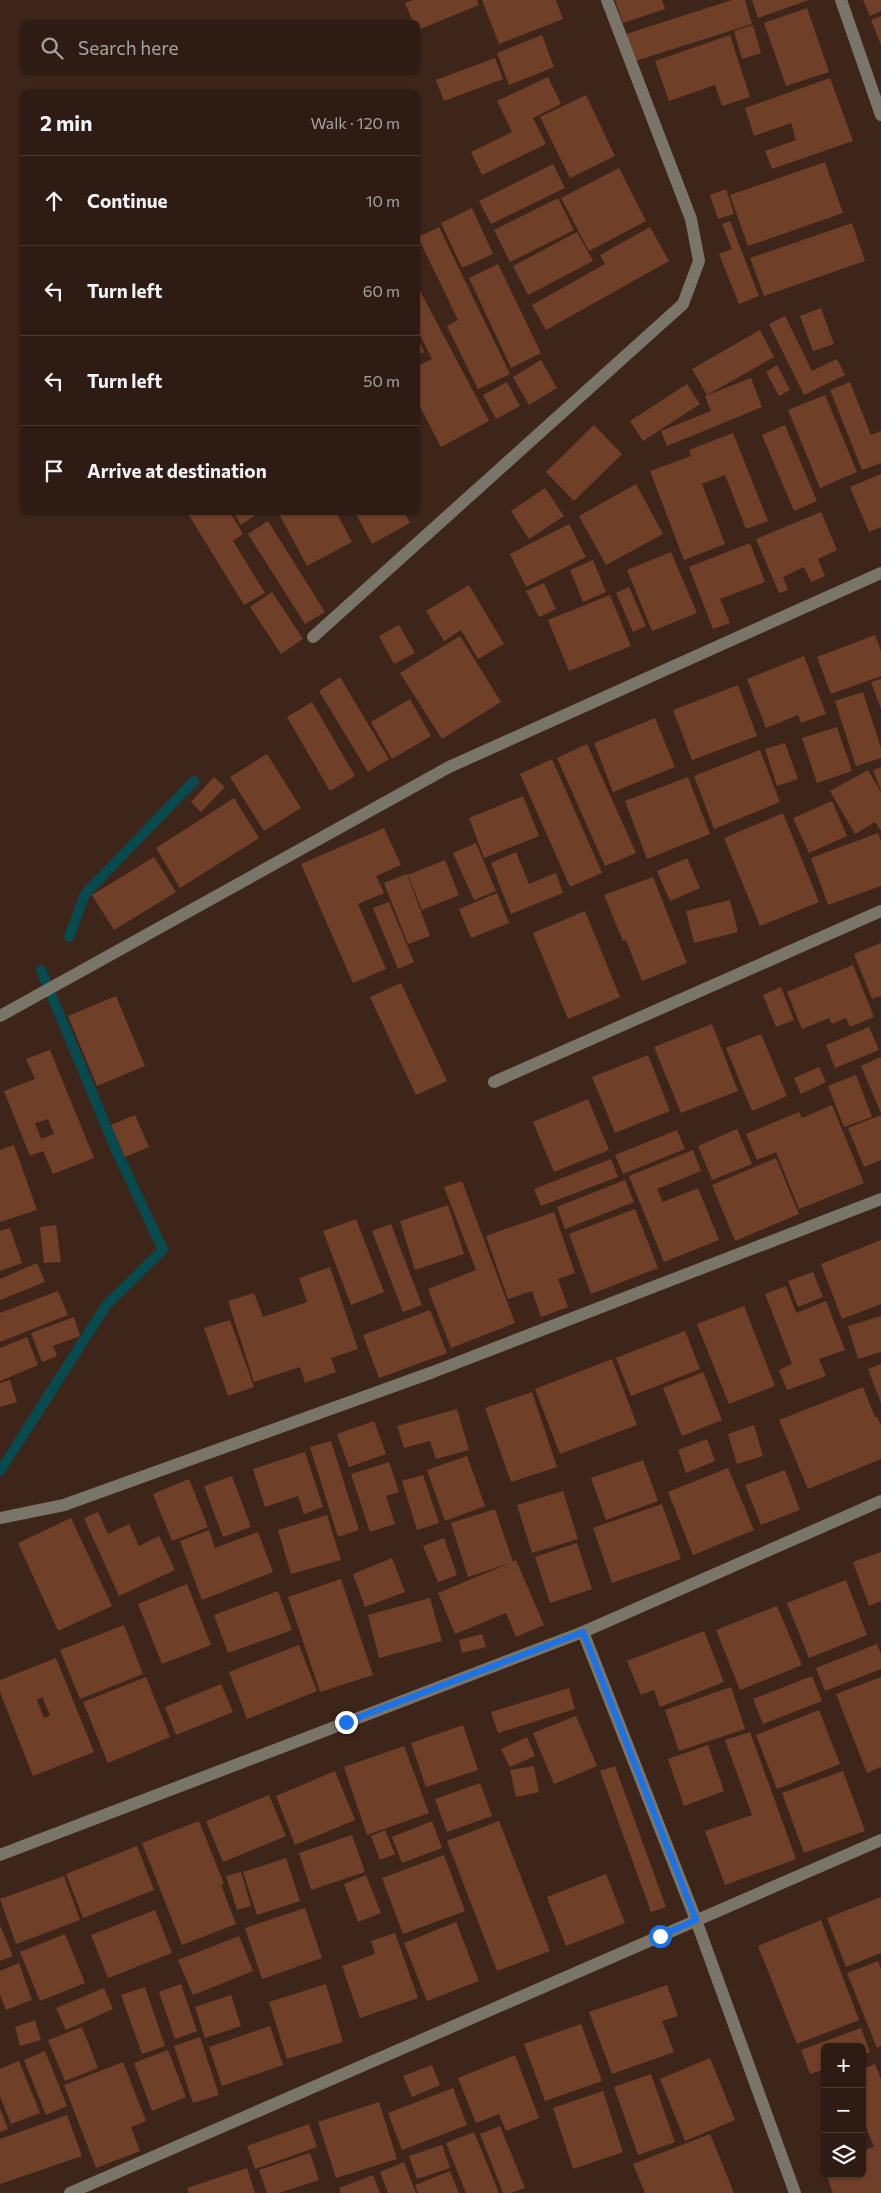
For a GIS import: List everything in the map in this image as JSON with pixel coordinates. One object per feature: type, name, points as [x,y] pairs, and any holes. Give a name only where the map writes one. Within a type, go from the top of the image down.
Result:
[{"type":"street","points":[[314,638],[683,304],[699,261],[691,219],[607,0]]},
{"type":"street","points":[[841,0],[881,115]]},
{"type":"street","points":[[0,1016],[449,767],[881,573]]},
{"type":"street","points":[[494,1082],[881,911]]},
{"type":"street","points":[[0,1518],[64,1505],[443,1368],[881,1199]]},
{"type":"street","points":[[0,1855],[583,1632],[881,1501]]},
{"type":"street","points":[[583,1632],[696,1920],[795,2193]]},
{"type":"street","points":[[70,2193],[881,1840]]},
{"type":"building","points":[[413,0],[477,0],[479,5],[420,29],[420,20],[412,20],[405,3]]},
{"type":"building","points":[[482,0],[556,0],[563,19],[499,44]]},
{"type":"building","points":[[615,0],[662,0],[665,9],[623,23]]},
{"type":"building","points":[[732,0],[745,0],[752,24],[632,62],[623,35]]},
{"type":"building","points":[[752,0],[809,0],[758,18]]},
{"type":"building","points":[[863,0],[881,0],[881,11],[870,16]]},
{"type":"building","points":[[807,8],[829,72],[786,86],[764,23]]},
{"type":"building","points":[[881,16],[881,45],[871,20]]},
{"type":"building","points":[[753,25],[761,53],[742,59],[734,31]]},
{"type":"building","points":[[542,35],[554,67],[509,85],[497,53]]},
{"type":"building","points":[[730,35],[750,97],[722,106],[715,85],[669,101],[655,61]]},
{"type":"building","points":[[495,58],[503,79],[444,101],[436,80]]},
{"type":"building","points":[[548,77],[561,104],[533,118],[546,144],[482,175],[471,152],[512,132],[497,101]]},
{"type":"building","points":[[830,78],[853,141],[772,169],[765,151],[796,140],[791,123],[754,136],[745,108]]},
{"type":"building","points":[[586,95],[615,156],[570,178],[540,117]]},
{"type":"building","points":[[825,162],[843,213],[748,246],[730,195]]},
{"type":"building","points":[[553,164],[565,188],[491,224],[479,201]]},
{"type":"building","points":[[619,168],[646,221],[589,251],[561,198]]},
{"type":"building","points":[[726,189],[734,214],[718,219],[710,195]]},
{"type":"building","points":[[558,198],[574,230],[510,262],[494,230]]},
{"type":"building","points":[[472,208],[493,254],[462,268],[441,223]]},
{"type":"building","points":[[730,221],[759,296],[739,304],[719,254],[732,249],[722,224]]},
{"type":"building","points":[[852,223],[865,261],[764,296],[750,258]]},
{"type":"building","points":[[439,227],[510,374],[478,389],[447,326],[458,320],[420,241],[420,236]]},
{"type":"building","points":[[650,227],[669,261],[546,330],[532,305],[605,264],[600,255]]},
{"type":"building","points":[[577,232],[593,261],[528,295],[513,266]]},
{"type":"building","points":[[498,264],[541,353],[511,368],[469,278]]},
{"type":"building","points":[[420,291],[489,421],[441,447],[420,407],[420,365],[432,359],[420,335]]},
{"type":"building","points":[[821,308],[834,344],[813,351],[800,316]]},
{"type":"building","points":[[785,316],[812,371],[837,359],[845,375],[804,395],[769,324]]},
{"type":"building","points":[[760,330],[774,357],[707,395],[692,369]]},
{"type":"building","points":[[420,343],[424,352],[420,354]]},
{"type":"building","points":[[541,360],[557,388],[529,405],[513,377]]},
{"type":"building","points":[[777,365],[790,390],[779,396],[766,372]]},
{"type":"building","points":[[751,378],[762,407],[667,446],[661,431],[711,411],[705,396]]},
{"type":"building","points":[[507,382],[520,406],[496,419],[483,395]]},
{"type":"building","points":[[850,382],[871,435],[881,431],[881,463],[862,470],[830,390]]},
{"type":"building","points":[[687,384],[700,404],[643,441],[630,421]]},
{"type":"building","points":[[825,395],[857,472],[820,488],[788,410]]},
{"type":"building","points":[[594,425],[622,454],[574,501],[546,472]]},
{"type":"building","points":[[785,425],[817,501],[794,511],[762,435]]},
{"type":"building","points":[[733,433],[768,521],[746,529],[725,475],[702,484],[725,544],[684,560],[650,471],[691,456],[689,450]]},
{"type":"building","points":[[881,474],[881,527],[869,532],[850,487]]},
{"type":"building","points":[[636,484],[663,534],[606,565],[579,516]]},
{"type":"building","points":[[545,488],[564,516],[529,539],[511,511]]},
{"type":"building","points":[[821,512],[837,550],[818,559],[825,576],[811,582],[804,567],[783,577],[788,590],[779,593],[756,539]]},
{"type":"building","points":[[189,515],[232,515],[243,534],[233,541],[265,593],[244,605]]},
{"type":"building","points":[[235,515],[256,515],[241,525]]},
{"type":"building","points":[[280,515],[338,515],[352,542],[307,566]]},
{"type":"building","points":[[357,515],[406,515],[410,523],[372,544]]},
{"type":"building","points":[[268,521],[325,612],[305,624],[248,534]]},
{"type":"building","points":[[569,524],[586,557],[526,587],[510,554]]},
{"type":"building","points":[[750,543],[765,582],[720,599],[730,623],[713,629],[689,567]]},
{"type":"building","points":[[671,552],[697,613],[652,631],[627,570]]},
{"type":"building","points":[[593,560],[606,592],[583,602],[570,570]]},
{"type":"building","points":[[544,583],[556,609],[539,617],[526,591]]},
{"type":"building","points":[[469,585],[504,644],[478,659],[461,630],[444,641],[426,611]]},
{"type":"building","points":[[629,587],[646,626],[633,632],[616,593]]},
{"type":"building","points":[[272,592],[303,639],[281,654],[250,607]]},
{"type":"building","points":[[610,595],[631,646],[569,671],[548,620]]},
{"type":"building","points":[[399,625],[415,653],[394,664],[379,636]]},
{"type":"building","points":[[875,635],[881,651],[881,676],[831,694],[817,657]]},
{"type":"building","points":[[460,636],[501,702],[442,739],[400,673]]},
{"type":"building","points":[[804,656],[826,714],[801,723],[798,715],[766,728],[747,679]]},
{"type":"building","points":[[340,677],[389,759],[368,772],[319,691]]},
{"type":"building","points":[[881,679],[881,709],[871,682]]},
{"type":"building","points":[[738,685],[757,736],[692,760],[673,710]]},
{"type":"building","points":[[863,692],[881,748],[881,758],[856,766],[835,701]]},
{"type":"building","points":[[410,699],[431,736],[392,759],[371,722]]},
{"type":"building","points":[[312,702],[355,776],[330,791],[287,717]]},
{"type":"building","points":[[655,718],[675,767],[613,792],[594,743]]},
{"type":"building","points":[[837,727],[852,771],[817,783],[802,738]]},
{"type":"building","points":[[785,743],[798,779],[777,786],[765,749]]},
{"type":"building","points":[[587,744],[636,853],[605,866],[557,758]]},
{"type":"building","points":[[760,750],[780,802],[714,829],[694,776]]},
{"type":"building","points":[[267,754],[301,808],[264,831],[230,777]]},
{"type":"building","points":[[552,759],[602,873],[570,887],[520,774]]},
{"type":"building","points":[[881,767],[881,791],[873,770]]},
{"type":"building","points":[[868,770],[881,792],[881,831],[875,822],[855,834],[830,791]]},
{"type":"building","points":[[214,777],[225,787],[201,812],[191,802]]},
{"type":"building","points":[[688,777],[710,834],[647,859],[625,801]]},
{"type":"building","points":[[523,796],[539,836],[484,858],[469,818]]},
{"type":"building","points":[[234,798],[259,838],[180,888],[156,848]]},
{"type":"building","points":[[832,801],[847,836],[809,853],[793,818]]},
{"type":"building","points":[[783,813],[819,902],[760,926],[724,838]]},
{"type":"building","points":[[384,828],[401,865],[376,876],[384,893],[358,904],[386,969],[353,983],[301,864]]},
{"type":"building","points":[[878,833],[881,841],[881,886],[828,905],[811,858]]},
{"type":"building","points":[[476,843],[496,891],[474,900],[453,853]]},
{"type":"building","points":[[516,852],[529,884],[556,873],[563,893],[511,914],[491,863]]},
{"type":"building","points":[[154,857],[176,892],[114,930],[92,895]]},
{"type":"building","points":[[687,858],[700,888],[670,901],[657,871]]},
{"type":"building","points":[[445,860],[459,895],[422,910],[408,875]]},
{"type":"building","points":[[407,874],[430,936],[408,944],[384,883]]},
{"type":"building","points":[[653,877],[687,963],[642,981],[626,940],[623,941],[604,895]]},
{"type":"building","points":[[497,893],[509,923],[471,938],[459,909]]},
{"type":"building","points":[[730,900],[738,932],[694,943],[686,911]]},
{"type":"building","points":[[389,902],[414,962],[398,969],[373,908]]},
{"type":"building","points":[[585,911],[620,997],[568,1019],[533,933]]},
{"type":"building","points":[[881,943],[881,996],[872,999],[854,954]]},
{"type":"building","points":[[853,965],[874,1017],[850,1027],[846,1018],[832,1024],[829,1018],[802,1029],[787,992]]},
{"type":"building","points":[[401,983],[447,1081],[416,1095],[370,997]]},
{"type":"building","points":[[781,987],[794,1020],[776,1027],[763,995]]},
{"type":"building","points":[[116,996],[145,1066],[97,1086],[68,1016]]},
{"type":"building","points":[[712,1024],[738,1091],[681,1113],[654,1047]]},
{"type":"building","points":[[869,1027],[879,1050],[835,1068],[826,1045]]},
{"type":"building","points":[[761,1034],[787,1096],[752,1111],[726,1048]]},
{"type":"building","points":[[50,1050],[94,1158],[53,1174],[43,1151],[30,1156],[4,1091],[35,1079],[26,1059]],"holes":[[[48,1119],[54,1134],[41,1139],[35,1123]]]},
{"type":"building","points":[[648,1055],[670,1111],[615,1133],[592,1077]]},
{"type":"building","points":[[881,1057],[881,1113],[861,1066]]},
{"type":"building","points":[[819,1067],[826,1082],[801,1094],[794,1078]]},
{"type":"building","points":[[856,1075],[872,1117],[844,1127],[828,1086]]},
{"type":"building","points":[[588,1099],[609,1150],[554,1172],[533,1122]]},
{"type":"building","points":[[832,1105],[864,1183],[799,1209],[776,1152],[757,1160],[746,1134],[799,1112],[802,1118]]},
{"type":"building","points":[[135,1115],[149,1147],[125,1157],[111,1125]]},
{"type":"building","points":[[881,1115],[881,1160],[864,1167],[848,1128]]},
{"type":"building","points":[[737,1129],[752,1164],[712,1180],[698,1146]]},
{"type":"building","points":[[677,1130],[685,1149],[623,1174],[615,1155]]},
{"type":"building","points":[[14,1145],[37,1210],[0,1222],[0,1150]]},
{"type":"building","points":[[693,1150],[701,1171],[657,1189],[663,1202],[698,1188],[719,1240],[664,1262],[629,1176]]},
{"type":"building","points":[[776,1158],[799,1214],[735,1241],[712,1185]]},
{"type":"building","points":[[611,1159],[618,1177],[541,1206],[534,1189]]},
{"type":"building","points":[[625,1180],[634,1202],[565,1229],[557,1207]]},
{"type":"building","points":[[462,1181],[515,1323],[451,1348],[428,1289],[476,1270],[444,1187]]},
{"type":"building","points":[[448,1205],[464,1254],[415,1270],[400,1221]]},
{"type":"building","points":[[635,1209],[658,1268],[591,1294],[569,1234]]},
{"type":"building","points":[[554,1212],[575,1273],[558,1279],[568,1307],[541,1317],[532,1291],[508,1299],[486,1236]]},
{"type":"building","points":[[356,1219],[384,1292],[351,1305],[323,1231]]},
{"type":"building","points":[[391,1224],[422,1305],[403,1312],[372,1231]]},
{"type":"building","points":[[56,1225],[61,1262],[44,1263],[40,1227]]},
{"type":"building","points":[[10,1228],[22,1263],[0,1271],[0,1231]]},
{"type":"building","points":[[881,1240],[881,1304],[842,1319],[821,1264]]},
{"type":"building","points":[[37,1263],[45,1282],[0,1300],[0,1279]]},
{"type":"building","points":[[330,1267],[358,1349],[331,1358],[336,1372],[305,1383],[300,1367],[254,1382],[228,1301],[254,1293],[263,1317],[307,1302],[299,1278]]},
{"type":"building","points":[[813,1272],[823,1297],[798,1307],[788,1281]]},
{"type":"building","points":[[786,1286],[796,1313],[826,1301],[845,1350],[819,1359],[826,1376],[787,1390],[779,1370],[792,1364],[765,1294]]},
{"type":"building","points":[[58,1291],[68,1315],[0,1342],[0,1313]]},
{"type":"building","points":[[744,1306],[775,1386],[729,1404],[697,1324]]},
{"type":"building","points":[[430,1310],[447,1353],[379,1378],[363,1335]]},
{"type":"building","points":[[881,1316],[881,1352],[858,1359],[848,1326]]},
{"type":"building","points":[[74,1317],[80,1336],[53,1346],[57,1356],[42,1362],[31,1333]]},
{"type":"building","points":[[230,1320],[254,1387],[228,1396],[204,1328]]},
{"type":"building","points":[[685,1331],[700,1369],[631,1396],[616,1358]]},
{"type":"building","points":[[27,1337],[38,1365],[0,1381],[0,1348]]},
{"type":"building","points":[[612,1359],[637,1425],[560,1454],[535,1389]]},
{"type":"building","points":[[881,1364],[881,1403],[868,1369]]},
{"type":"building","points":[[703,1372],[722,1420],[682,1436],[663,1388]]},
{"type":"building","points":[[10,1380],[17,1402],[0,1407],[0,1383]]},
{"type":"building","points":[[863,1387],[875,1417],[877,1417],[881,1425],[881,1459],[808,1489],[779,1420]]},
{"type":"building","points":[[532,1392],[557,1467],[511,1482],[485,1408]]},
{"type":"building","points":[[457,1409],[469,1450],[436,1459],[430,1441],[404,1448],[397,1426]]},
{"type":"building","points":[[374,1421],[386,1454],[349,1467],[337,1434]]},
{"type":"building","points":[[754,1425],[763,1456],[737,1464],[728,1434]]},
{"type":"building","points":[[707,1439],[715,1461],[686,1473],[678,1450]]},
{"type":"building","points":[[331,1441],[359,1530],[338,1537],[310,1447]]},
{"type":"building","points":[[305,1452],[323,1507],[304,1514],[298,1496],[265,1507],[253,1469]]},
{"type":"building","points":[[467,1456],[485,1506],[445,1521],[427,1470]]},
{"type":"building","points":[[643,1460],[658,1501],[606,1520],[591,1478]]},
{"type":"building","points":[[389,1462],[399,1492],[386,1496],[395,1524],[370,1532],[351,1474]]},
{"type":"building","points":[[728,1468],[754,1530],[693,1555],[668,1492]]},
{"type":"building","points":[[785,1470],[800,1510],[761,1525],[745,1485]]},
{"type":"building","points":[[423,1475],[439,1523],[417,1530],[402,1481]]},
{"type":"building","points":[[232,1476],[251,1527],[223,1537],[204,1486]]},
{"type":"building","points":[[189,1479],[208,1527],[172,1541],[153,1494]]},
{"type":"building","points":[[563,1491],[578,1539],[532,1553],[517,1505]]},
{"type":"building","points":[[662,1504],[681,1559],[612,1583],[593,1528]]},
{"type":"building","points":[[495,1509],[513,1562],[516,1560],[544,1625],[516,1637],[506,1613],[455,1634],[438,1593],[510,1563],[468,1577],[451,1523]]},
{"type":"building","points":[[98,1512],[108,1534],[129,1524],[139,1546],[159,1536],[175,1570],[119,1596],[84,1518]]},
{"type":"building","points":[[327,1515],[341,1560],[291,1574],[278,1530]]},
{"type":"building","points":[[71,1518],[112,1606],[58,1631],[18,1543]]},
{"type":"building","points":[[209,1530],[215,1548],[258,1532],[273,1572],[202,1600],[180,1541]]},
{"type":"building","points":[[444,1538],[457,1575],[438,1582],[423,1546]]},
{"type":"building","points":[[577,1543],[592,1589],[550,1603],[535,1557]]},
{"type":"building","points":[[881,1552],[881,1601],[869,1606],[853,1562]]},
{"type":"building","points":[[392,1558],[405,1592],[365,1607],[353,1574]]},
{"type":"building","points":[[341,1579],[373,1675],[320,1692],[288,1597]]},
{"type":"building","points":[[846,1580],[867,1635],[809,1658],[787,1603]]},
{"type":"building","points":[[187,1584],[211,1645],[162,1664],[138,1604]]},
{"type":"building","points":[[278,1591],[292,1630],[228,1653],[214,1615]]},
{"type":"building","points":[[430,1598],[442,1641],[379,1658],[368,1615]]},
{"type":"building","points":[[777,1606],[802,1665],[740,1690],[716,1630]]},
{"type":"building","points":[[124,1625],[143,1674],[80,1699],[60,1650]]},
{"type":"building","points":[[704,1631],[724,1682],[660,1707],[654,1690],[641,1695],[627,1661]]},
{"type":"building","points":[[482,1634],[486,1647],[462,1653],[459,1640]]},
{"type":"building","points":[[877,1644],[881,1654],[881,1669],[825,1691],[816,1668]]},
{"type":"building","points":[[299,1645],[317,1691],[247,1719],[229,1672]]},
{"type":"building","points":[[56,1658],[94,1752],[33,1776],[0,1692],[0,1680]],"holes":[[[42,1697],[50,1715],[44,1718],[37,1700]]]},
{"type":"building","points":[[812,1676],[822,1701],[763,1724],[753,1699]]},
{"type":"building","points":[[146,1677],[170,1737],[108,1763],[83,1702]]},
{"type":"building","points":[[881,1677],[881,1767],[867,1773],[836,1694]]},
{"type":"building","points":[[221,1684],[233,1712],[176,1735],[165,1707]]},
{"type":"building","points":[[731,1687],[745,1729],[679,1751],[665,1710]]},
{"type":"building","points":[[569,1688],[575,1709],[498,1733],[491,1712]]},
{"type":"building","points":[[819,1710],[840,1764],[777,1789],[756,1735]]},
{"type":"building","points":[[576,1716],[597,1766],[554,1784],[533,1733]]},
{"type":"building","points":[[463,1725],[478,1770],[426,1787],[411,1743]]},
{"type":"building","points":[[750,1732],[796,1859],[725,1885],[705,1831],[752,1815],[725,1740]]},
{"type":"building","points":[[527,1737],[535,1756],[510,1767],[501,1749]]},
{"type":"building","points":[[708,1745],[724,1791],[684,1806],[668,1759]]},
{"type":"building","points":[[404,1746],[429,1813],[367,1835],[344,1767]]},
{"type":"building","points":[[534,1766],[539,1792],[516,1797],[510,1770]]},
{"type":"building","points":[[615,1766],[666,1907],[651,1912],[600,1771]]},
{"type":"building","points":[[335,1771],[355,1820],[295,1845],[276,1796]]},
{"type":"building","points":[[843,1771],[865,1831],[804,1853],[782,1793]]},
{"type":"building","points":[[480,1783],[492,1816],[447,1832],[435,1799]]},
{"type":"building","points":[[269,1795],[286,1836],[223,1862],[206,1821]]},
{"type":"building","points":[[199,1821],[224,1884],[221,1885],[236,1924],[182,1945],[142,1843]]},
{"type":"building","points":[[432,1821],[442,1848],[402,1863],[392,1837]]},
{"type":"building","points":[[499,1821],[550,1951],[497,1971],[447,1841]]},
{"type":"building","points":[[385,1830],[395,1854],[380,1860],[371,1836]]},
{"type":"building","points":[[352,1835],[365,1872],[311,1890],[299,1853]]},
{"type":"building","points":[[137,1846],[154,1890],[83,1918],[66,1874]]},
{"type":"building","points":[[444,1855],[465,1911],[403,1934],[382,1878]]},
{"type":"building","points":[[286,1858],[300,1901],[257,1915],[243,1872]]},
{"type":"building","points":[[241,1872],[251,1906],[237,1910],[226,1876]]},
{"type":"building","points":[[606,1874],[625,1923],[566,1946],[547,1897]]},
{"type":"building","points":[[366,1875],[381,1913],[358,1922],[344,1884]]},
{"type":"building","points":[[64,1876],[80,1920],[16,1944],[0,1899]]},
{"type":"building","points":[[881,1897],[881,1953],[846,1967],[827,1918]]},
{"type":"building","points":[[305,1908],[322,1958],[262,1979],[245,1928]]},
{"type":"building","points":[[155,1910],[172,1953],[108,1978],[91,1935]]},
{"type":"building","points":[[821,1920],[859,2020],[797,2044],[758,1946]]},
{"type":"building","points":[[456,1922],[479,1981],[427,2001],[404,1943]]},
{"type":"building","points":[[0,1925],[13,1956],[0,1961]]},
{"type":"building","points":[[395,1933],[418,1998],[360,2018],[342,1966],[375,1954],[371,1941]]},
{"type":"building","points":[[65,1934],[85,1983],[40,2001],[20,1952]]},
{"type":"building","points":[[239,1936],[253,1971],[193,1995],[178,1960]]},
{"type":"building","points":[[878,1961],[881,1969],[881,2046],[877,2048],[847,1973]]},
{"type":"building","points":[[19,1963],[32,2000],[6,2010],[0,1995],[0,1971]]},
{"type":"building","points":[[181,1984],[197,2031],[175,2039],[159,1992]]},
{"type":"building","points":[[326,1984],[343,2042],[287,2059],[269,2002]]},
{"type":"building","points":[[667,1985],[678,2016],[662,2021],[674,2052],[612,2074],[589,2012]]},
{"type":"building","points":[[145,1987],[165,2046],[142,2054],[121,1995]]},
{"type":"building","points":[[104,1988],[113,2009],[66,2030],[56,2008]]},
{"type":"building","points":[[231,1995],[241,2026],[205,2038],[195,2007]]},
{"type":"building","points":[[35,2020],[41,2040],[20,2046],[15,2027]]},
{"type":"building","points":[[581,2024],[602,2081],[545,2101],[524,2044]]},
{"type":"building","points":[[270,2026],[283,2065],[222,2086],[209,2047]]},
{"type":"building","points":[[82,2027],[98,2068],[65,2081],[48,2040]]},
{"type":"building","points":[[861,2028],[870,2052],[866,2054],[866,2043],[821,2043],[821,2070],[810,2074],[801,2050]]},
{"type":"building","points":[[200,2037],[219,2095],[193,2103],[174,2046]]},
{"type":"building","points":[[168,2050],[186,2097],[152,2111],[134,2063]]},
{"type":"building","points":[[45,2051],[67,2106],[46,2115],[24,2060]]},
{"type":"building","points":[[515,2055],[539,2118],[506,2131],[499,2114],[476,2123],[458,2078]]},
{"type":"building","points":[[710,2058],[735,2120],[685,2141],[660,2079]]},
{"type":"building","points":[[19,2061],[40,2113],[11,2124],[0,2096],[0,2069]]},
{"type":"building","points":[[123,2062],[146,2121],[131,2127],[140,2151],[96,2168],[64,2085]]},
{"type":"building","points":[[875,2064],[881,2079],[881,2193],[833,2193],[827,2178],[866,2178],[866,2150],[874,2147],[866,2127],[866,2067]]},
{"type":"building","points":[[432,2065],[440,2085],[412,2097],[403,2076]]},
{"type":"building","points":[[651,2074],[675,2142],[638,2155],[614,2087]]},
{"type":"building","points":[[453,2088],[467,2125],[402,2150],[388,2113]]},
{"type":"building","points":[[603,2091],[623,2152],[573,2169],[553,2108]]},
{"type":"building","points":[[379,2102],[397,2159],[336,2178],[318,2122]]},
{"type":"building","points":[[0,2109],[8,2129],[0,2132]]},
{"type":"building","points":[[67,2115],[82,2156],[0,2184],[0,2139]]},
{"type":"building","points":[[309,2124],[317,2147],[255,2169],[247,2146]]},
{"type":"building","points":[[500,2126],[525,2188],[511,2193],[503,2193],[480,2134]]},
{"type":"building","points":[[474,2132],[499,2193],[466,2193],[446,2143]]},
{"type":"building","points":[[710,2134],[734,2193],[645,2193],[633,2164]]},
{"type":"building","points":[[442,2145],[450,2168],[417,2179],[409,2156]]},
{"type":"building","points":[[310,2153],[319,2180],[279,2193],[267,2193],[259,2170]]},
{"type":"building","points":[[404,2162],[416,2193],[388,2193],[380,2172]]},
{"type":"building","points":[[247,2168],[255,2193],[189,2193],[187,2188]]},
{"type":"building","points":[[450,2171],[459,2193],[418,2193],[415,2185]]},
{"type":"building","points":[[373,2175],[380,2193],[341,2193],[339,2188]]},
{"type":"waterway","points":[[69,937],[85,894],[194,781]]},
{"type":"waterway","points":[[0,1471],[107,1304],[163,1250],[116,1150],[41,970]]},
{"type":"route","points":[[346,1722],[583,1632],[696,1920],[660,1936]]}]
